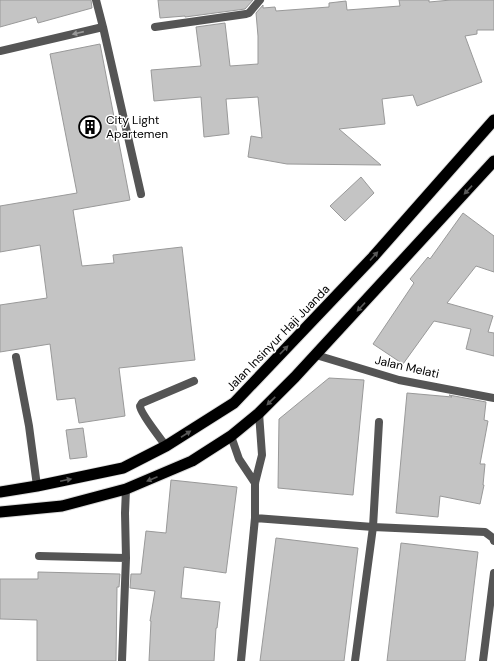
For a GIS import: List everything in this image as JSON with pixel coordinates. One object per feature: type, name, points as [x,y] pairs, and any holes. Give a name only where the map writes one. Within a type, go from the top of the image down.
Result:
[{"type":"highway","name":"Jalan Insinyur Haji Juanda","points":[[0,492],[38,486],[123,468],[166,446],[234,403],[373,257],[494,120]]},
{"type":"highway","points":[[0,512],[62,506],[126,490],[192,461],[231,436],[259,413],[295,377],[494,161]]},
{"type":"street","points":[[96,0],[141,194]]},
{"type":"street","points":[[155,27],[246,14],[249,13],[260,0]]},
{"type":"street","points":[[0,52],[103,27]]},
{"type":"street","name":"Jalan Melati","points":[[316,355],[399,380],[494,398]]},
{"type":"street","points":[[16,357],[38,486]]},
{"type":"street","points":[[166,446],[148,422],[140,406],[142,403],[194,381]]},
{"type":"street","points":[[241,661],[255,518],[255,483],[262,455],[259,413]]},
{"type":"street","points":[[355,661],[373,527],[379,422]]},
{"type":"street","points":[[231,436],[239,459],[255,483]]},
{"type":"street","points":[[122,661],[126,558],[126,490]]},
{"type":"street","points":[[255,518],[373,527],[485,532],[493,538],[494,541]]},
{"type":"street","points":[[39,556],[126,558]]},
{"type":"street","points":[[483,661],[494,573]]},
{"type":"building","points":[[0,0],[91,0],[92,8],[38,23],[36,17],[0,27]]},
{"type":"building","points":[[158,0],[253,0],[245,9],[185,17],[160,18]]},
{"type":"building","points":[[399,0],[429,0],[429,2],[451,0],[494,0],[494,30],[477,30],[477,34],[465,36],[482,82],[417,106],[413,95],[382,99],[385,124],[339,129],[381,165],[287,164],[248,157],[251,136],[262,138],[258,97],[226,99],[229,134],[204,137],[201,97],[154,101],[151,70],[201,66],[196,27],[225,23],[230,66],[258,64],[256,13],[263,5],[263,8],[275,7],[276,11],[329,7],[329,3],[346,1],[347,10],[400,6]]},
{"type":"building","points":[[100,44],[130,200],[73,210],[82,266],[114,263],[113,255],[182,247],[195,360],[119,368],[125,416],[79,423],[75,398],[57,400],[50,344],[0,352],[0,305],[47,298],[40,245],[0,252],[0,206],[77,193],[50,54]]},
{"type":"building","points":[[361,177],[374,193],[345,221],[330,206]]},
{"type":"building","points":[[463,213],[494,236],[494,272],[476,266],[447,303],[493,316],[488,332],[494,333],[494,356],[466,349],[471,329],[434,321],[403,364],[373,344],[414,283],[410,279],[428,257],[430,259]]},
{"type":"building","points":[[329,378],[364,380],[353,495],[278,488],[279,419]]},
{"type":"building","points":[[407,393],[452,397],[449,395],[486,402],[484,420],[488,421],[480,464],[485,464],[484,485],[480,504],[440,496],[438,517],[396,513]]},
{"type":"building","points":[[83,428],[87,457],[70,459],[66,430]]},
{"type":"building","points":[[171,480],[237,487],[226,573],[184,567],[181,598],[220,602],[216,628],[214,661],[149,661],[150,621],[155,591],[130,588],[131,574],[141,574],[146,531],[166,533]]},
{"type":"building","points":[[276,538],[358,548],[344,661],[260,661]]},
{"type":"building","points":[[401,543],[478,552],[465,661],[387,661]]},
{"type":"building","points":[[38,572],[120,574],[119,587],[117,587],[116,661],[37,661],[37,620],[0,619],[0,579],[38,579]]},
{"type":"place","name":"City Light Apartemen","points":[[90,127]]}]
